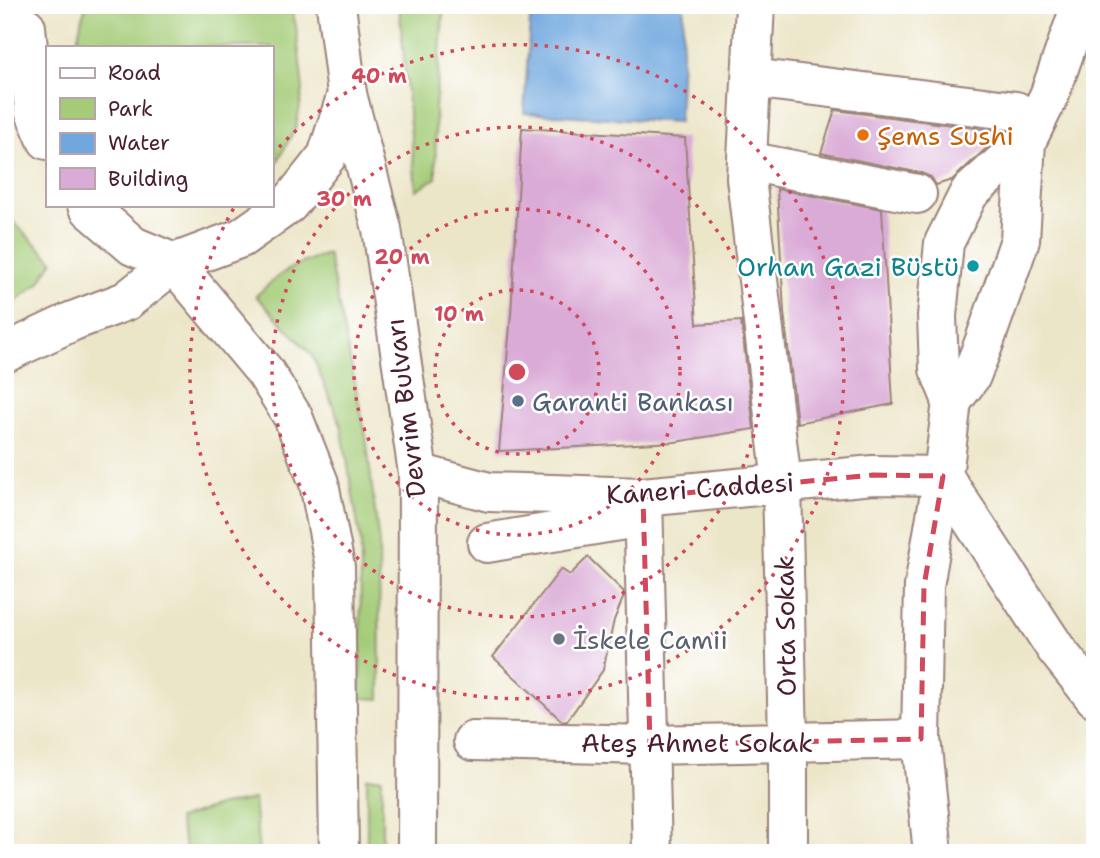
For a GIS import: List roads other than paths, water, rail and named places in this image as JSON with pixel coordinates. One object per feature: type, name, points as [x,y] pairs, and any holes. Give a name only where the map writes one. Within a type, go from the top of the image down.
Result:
[{"type":"street","name":"Devrim Bulvarı","points":[[337,5],[347,94],[382,229],[418,473],[417,853]]},
{"type":"street","name":"Orta Sokak","points":[[755,5],[746,178],[782,483],[788,853]]},
{"type":"street","points":[[933,853],[921,739],[924,586],[943,476],[952,401],[939,369],[937,316],[944,243],[969,193],[1021,126],[1049,96],[1081,5]]},
{"type":"street","points":[[5,77],[29,16]]},
{"type":"street","points":[[29,16],[34,110],[46,139]]},
{"type":"street","points":[[752,78],[1021,126]]},
{"type":"street","points":[[5,353],[73,321],[127,301],[174,263],[241,238],[289,204],[327,156],[347,94]]},
{"type":"street","points":[[952,401],[971,376],[985,343],[1020,240],[1021,126]]},
{"type":"street","points":[[747,161],[917,194]]},
{"type":"street","points":[[88,206],[133,246],[174,263],[265,372],[293,417],[319,483],[335,567],[339,853]]},
{"type":"street","name":"Kaneri Caddesi","points":[[418,473],[489,492],[643,507],[782,483],[873,475],[943,476]]},
{"type":"street","points":[[943,476],[1056,649],[1095,698]]},
{"type":"street","points":[[487,543],[643,507],[652,853]]},
{"type":"street","name":"Ateş Ahmet Sokak","points":[[473,741],[650,745],[921,739]]},
{"type":"water","points":[[531,5],[684,5],[679,122],[524,113]]},
{"type":"place","name":"Şems Sushi","points":[[863,135]]},
{"type":"place","name":"Orhan Gazi Büstü","points":[[973,266]]},
{"type":"place","name":"Garanti Bankası","points":[[518,401]]},
{"type":"place","name":"İskele Camii","points":[[559,639]]}]
